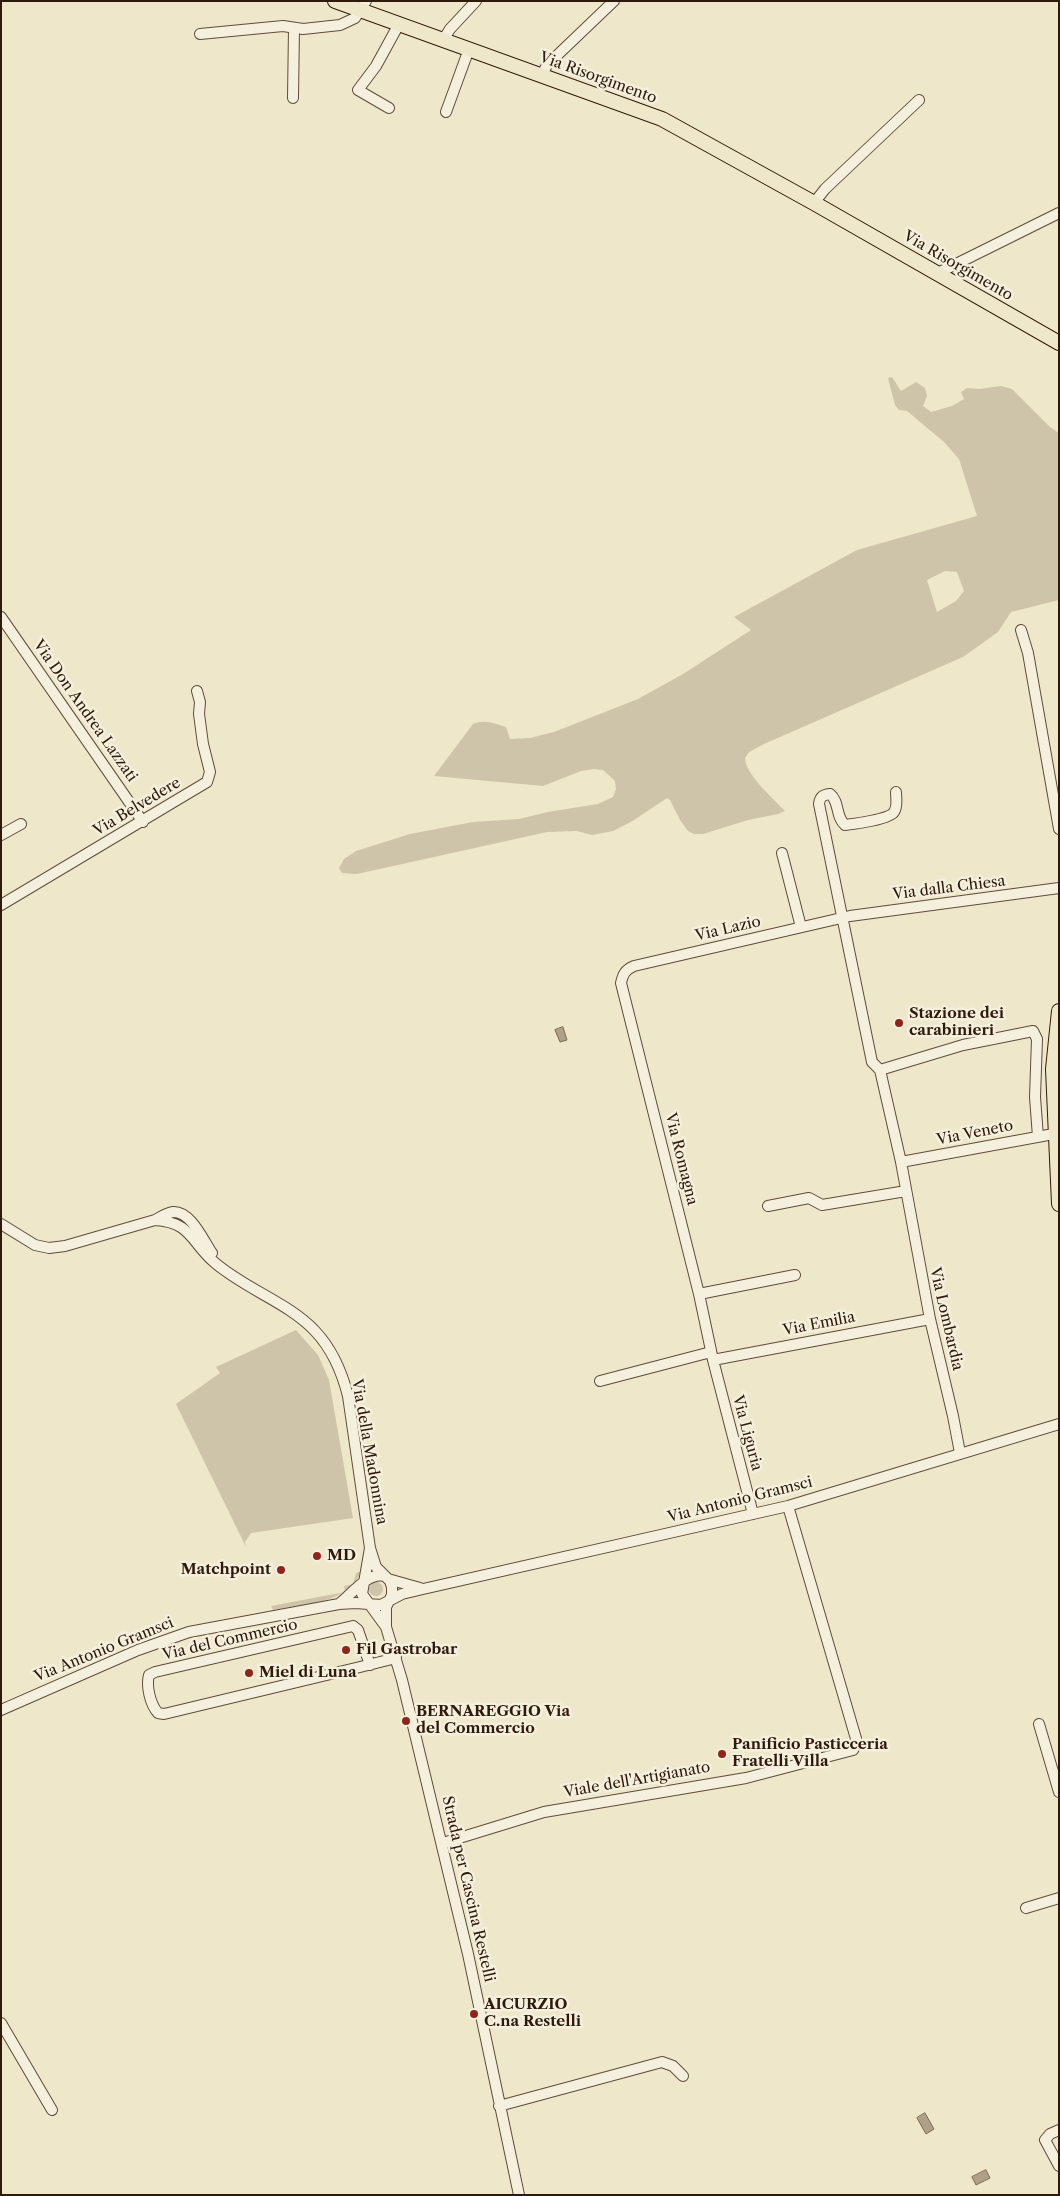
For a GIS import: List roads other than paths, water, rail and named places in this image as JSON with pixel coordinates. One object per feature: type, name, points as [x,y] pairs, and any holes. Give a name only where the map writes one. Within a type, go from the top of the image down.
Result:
[{"type":"main road","name":"Via Risorgimento","points":[[335,1],[363,6],[399,24],[662,119],[814,203],[1059,343]]},
{"type":"main road","points":[[1059,1011],[1053,1069],[1059,1204]]},
{"type":"street","points":[[443,40],[450,29],[476,1]]},
{"type":"street","points":[[542,75],[547,65],[614,1]]},
{"type":"street","points":[[200,34],[283,26],[303,29],[340,25],[351,22],[363,6]]},
{"type":"street","points":[[389,108],[358,90],[376,66],[399,24]]},
{"type":"street","points":[[293,98],[294,28]]},
{"type":"street","points":[[446,112],[469,49]]},
{"type":"street","points":[[814,203],[825,189],[918,100]]},
{"type":"street","points":[[938,273],[1059,213]]},
{"type":"street","name":"Via Don Andrea Lazzati","points":[[2,618],[143,822]]},
{"type":"street","points":[[1021,630],[1028,653],[1059,829]]},
{"type":"street","name":"Via Belvedere","points":[[1,905],[143,822],[207,782],[210,772],[203,744],[199,714],[200,702],[197,691]]},
{"type":"street","name":"Via Lombardia","points":[[896,792],[896,806],[894,812],[889,816],[845,824],[838,817],[834,797],[830,794],[823,794],[819,798],[819,804],[872,1062],[880,1070],[901,1162],[930,1319],[954,1416],[960,1453]]},
{"type":"street","points":[[1,835],[21,824]]},
{"type":"street","points":[[782,853],[801,927]]},
{"type":"street","name":"Via dalla Chiesa","points":[[843,918],[1059,888]]},
{"type":"street","name":"Via Lazio","points":[[623,974],[634,966],[843,918]]},
{"type":"street","name":"Via Romagna","points":[[623,974],[621,983],[699,1294],[712,1356]]},
{"type":"street","points":[[880,1070],[963,1045],[1033,1031],[1037,1039],[1034,1098],[1038,1137]]},
{"type":"street","name":"Via Veneto","points":[[901,1162],[1057,1134]]},
{"type":"street","points":[[768,1206],[809,1198],[822,1205],[906,1191]]},
{"type":"street","name":"Via della Madonnina","points":[[1,1224],[35,1245],[49,1248],[64,1246],[155,1220],[170,1212],[177,1212],[186,1216],[222,1269],[309,1325],[333,1356],[348,1396],[370,1548],[375,1564],[386,1578]]},
{"type":"street","points":[[699,1294],[795,1275]]},
{"type":"street","name":"Via Emilia","points":[[712,1356],[930,1319]]},
{"type":"street","points":[[600,1381],[712,1356]]},
{"type":"street","name":"Via Liguria","points":[[712,1356],[753,1514]]},
{"type":"street","name":"Via Antonio Gramsci","points":[[389,1600],[402,1594],[423,1589],[788,1506],[1059,1424]]},
{"type":"street","name":"Viale dell'Artigianato","points":[[443,1844],[544,1812],[753,1777],[853,1750],[857,1742],[788,1506]]},
{"type":"street","name":"Via della Madonnina","points":[[364,1582],[370,1548]]},
{"type":"street","points":[[339,1604],[372,1576],[386,1578],[393,1589],[386,1607],[386,1627]]},
{"type":"street","name":"Via Antonio Gramsci","points":[[386,1578],[403,1585],[423,1589]]},
{"type":"street","points":[[364,1582],[362,1595],[371,1604],[386,1627],[396,1658]]},
{"type":"street","points":[[371,1604],[381,1605],[389,1600]]},
{"type":"street","name":"Via Antonio Gramsci","points":[[1,1710],[138,1650],[188,1632],[339,1604],[371,1604]]},
{"type":"street","name":"Via del Commercio","points":[[370,1664],[358,1630],[353,1626],[155,1672],[149,1675],[147,1682],[154,1708],[158,1713],[164,1714],[396,1658]]},
{"type":"street","name":"Strada per Cascina Restelli","points":[[396,1658],[443,1844],[519,2195]]},
{"type":"street","points":[[1039,1724],[1059,1792]]},
{"type":"street","points":[[1026,1908],[1059,1898]]},
{"type":"street","points":[[1,2022],[52,2110]]},
{"type":"street","points":[[499,2106],[662,2062],[673,2066],[683,2076]]},
{"type":"street","points":[[1059,2130],[1050,2134],[1045,2140],[1059,2166]]},
{"type":"place","name":"Stazione dei carabinieri","points":[[899,1023]]},
{"type":"place","name":"MD","points":[[317,1556]]},
{"type":"place","name":"Matchpoint","points":[[281,1570]]},
{"type":"place","name":"Fil Gastrobar","points":[[346,1650]]},
{"type":"place","name":"Miel di Luna","points":[[249,1673]]},
{"type":"place","name":"BERNAREGGIO Via del Commercio","points":[[406,1721]]},
{"type":"place","name":"Panificio Pasticceria Fratelli Villa","points":[[722,1754]]},
{"type":"place","name":"AICURZIO C.na Restelli","points":[[474,2014]]}]
